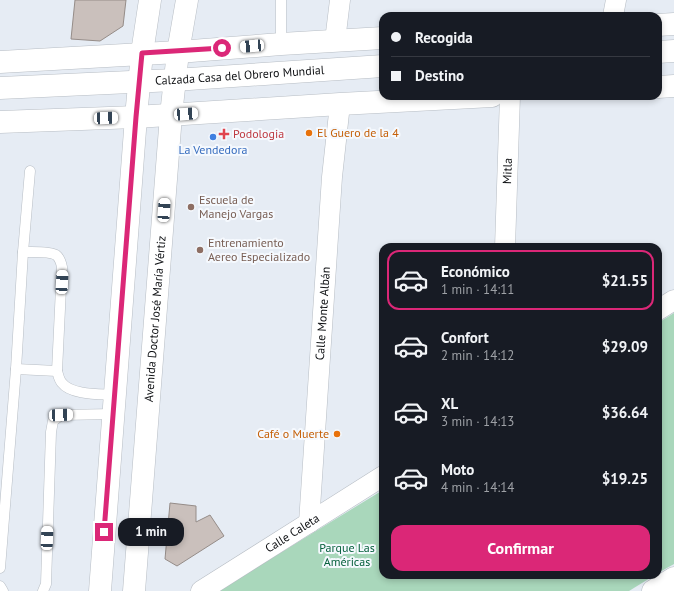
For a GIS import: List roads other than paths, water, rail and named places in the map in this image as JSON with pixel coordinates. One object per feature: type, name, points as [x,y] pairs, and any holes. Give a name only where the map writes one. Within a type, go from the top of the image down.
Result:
[{"type":"main road","points":[[100,591],[139,81],[150,0]]},
{"type":"main road","name":"Avenida Doctor José María Vértiz","points":[[134,591],[174,80],[187,0]]},
{"type":"main road","points":[[662,25],[674,24]]},
{"type":"main road","points":[[0,62],[379,38]]},
{"type":"main road","points":[[662,52],[674,51]]},
{"type":"main road","name":"Calzada Casa del Obrero Mundial","points":[[0,88],[174,80],[379,66]]},
{"type":"main road","points":[[662,87],[674,86]]},
{"type":"main road","points":[[0,122],[136,117],[416,100]]},
{"type":"main road","points":[[653,591],[674,578]]},
{"type":"street","points":[[335,41],[340,0]]},
{"type":"street","points":[[614,12],[616,0]]},
{"type":"street","name":"Mitla","points":[[505,243],[510,100]]},
{"type":"street","name":"Calle Monte Albán","points":[[309,523],[332,177],[340,104]]},
{"type":"street","points":[[662,308],[674,300]]},
{"type":"street","name":"Calle Caleta","points":[[201,591],[379,479]]},
{"type":"lane","points":[[281,0],[281,44]]},
{"type":"lane","points":[[0,568],[30,171]]},
{"type":"lane","points":[[23,252],[50,253],[56,255],[61,260],[62,267],[57,371],[62,383],[70,389],[89,393],[114,404]]},
{"type":"lane","points":[[16,369],[57,371]]},
{"type":"lane","points":[[43,591],[46,584],[51,432],[53,421],[61,415],[114,404]]},
{"type":"lane","points":[[0,586],[4,591]]},
{"type":"place","name":"El Guero de la 4","points":[[309,133]]},
{"type":"place","name":"Podologia","points":[[224,134]]},
{"type":"place","name":"La Vendedora","points":[[213,137]]},
{"type":"place","name":"Escuela de Manejo Vargas","points":[[191,207]]},
{"type":"place","name":"Entrenamiento Aereo Especializado","points":[[200,250]]},
{"type":"place","name":"Café o Muerte","points":[[337,434]]},
{"type":"park label","name":"Parque Las Américas","points":[[347,555]]}]
